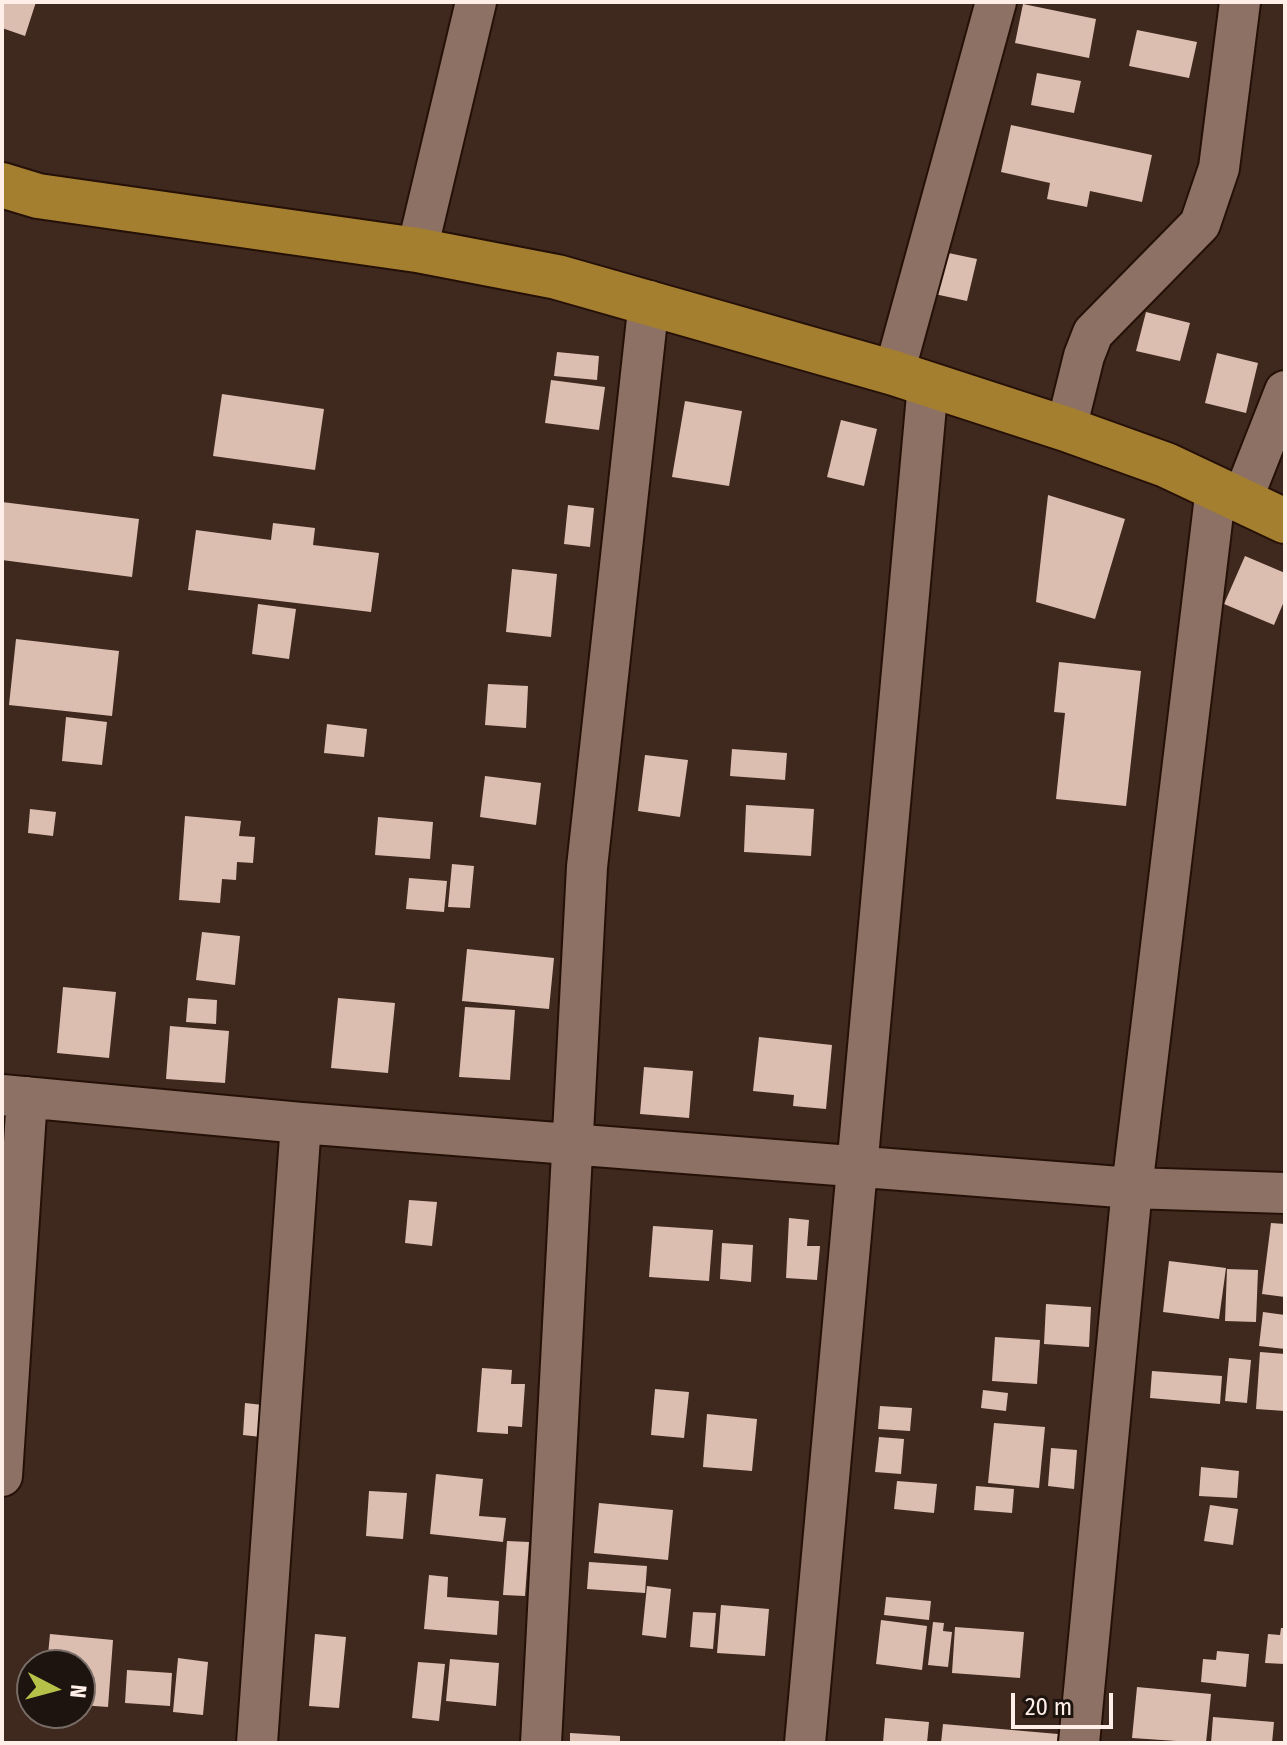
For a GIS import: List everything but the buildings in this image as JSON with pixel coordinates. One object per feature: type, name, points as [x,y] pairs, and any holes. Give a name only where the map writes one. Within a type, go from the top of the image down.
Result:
[{"type":"main road","points":[[2,185],[38,196],[417,250],[557,277],[649,301],[911,378],[1066,429],[1166,465],[1285,521]]},
{"type":"street","points":[[417,250],[476,2]]},
{"type":"street","points":[[805,1743],[855,1167],[911,378],[996,2]]},
{"type":"street","points":[[1066,429],[1084,356],[1093,333],[1200,224],[1219,168],[1240,2]]},
{"type":"street","points":[[541,1743],[587,867],[649,301]]},
{"type":"street","points":[[1079,1743],[1132,1188],[1229,494],[1285,391]]},
{"type":"street","points":[[2,1476],[14,1096],[301,1123],[855,1167],[1132,1188],[1285,1193]]},
{"type":"street","points":[[257,1743],[301,1123]]}]
